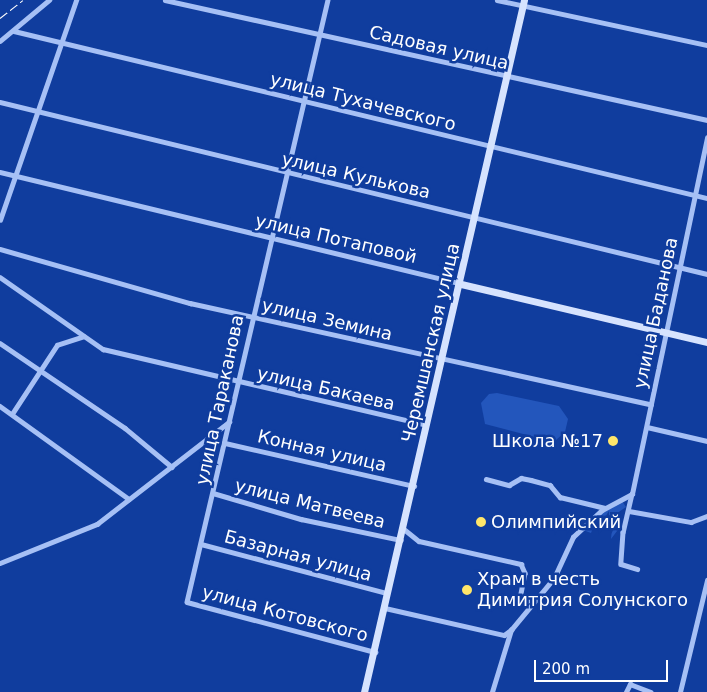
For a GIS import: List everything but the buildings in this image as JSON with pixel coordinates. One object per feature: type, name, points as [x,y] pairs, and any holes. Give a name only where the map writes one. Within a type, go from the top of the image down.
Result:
[{"type":"main road","name":"Черемшанская улица","points":[[364,692],[461,284],[524,3]]},
{"type":"main road","name":"улица Потаповой","points":[[461,284],[707,342]]},
{"type":"street","points":[[0,41],[48,0]]},
{"type":"street","points":[[0,220],[17,178],[37,112],[76,0]]},
{"type":"street","name":"Садовая улица","points":[[165,0],[507,78],[707,120]]},
{"type":"street","name":"улица Тараканова","points":[[188,602],[252,317],[274,240],[287,174],[328,0]]},
{"type":"street","points":[[497,0],[524,3],[707,45]]},
{"type":"street","name":"улица Тухачевского","points":[[14,31],[492,148],[707,198]]},
{"type":"street","name":"улица Кулькова","points":[[0,102],[287,174],[707,274]]},
{"type":"street","name":"улица Баданова","points":[[637,569],[621,564],[629,511],[707,138]]},
{"type":"street","name":"улица Потаповой","points":[[0,172],[17,178],[461,284]]},
{"type":"street","name":"улица Земина","points":[[0,249],[122,285],[252,317],[442,360],[651,404]]},
{"type":"street","points":[[0,277],[84,336]]},
{"type":"street","points":[[12,414],[57,345],[84,336]]},
{"type":"street","name":"улица Бакаева","points":[[84,336],[103,349],[237,383],[426,425]]},
{"type":"street","points":[[0,343],[125,428],[172,467]]},
{"type":"street","points":[[0,406],[129,499]]},
{"type":"street","points":[[0,563],[97,524],[229,422]]},
{"type":"street","points":[[647,427],[707,441]]},
{"type":"street","name":"Конная улица","points":[[225,443],[414,486]]},
{"type":"street","points":[[486,480],[509,485],[521,478],[531,480],[550,485],[560,496],[604,508]]},
{"type":"street","name":"улица Матвеева","points":[[213,493],[301,519],[401,540]]},
{"type":"street","points":[[385,608],[504,635],[511,630],[554,578],[573,537],[604,508],[632,494]]},
{"type":"street","points":[[629,511],[691,522],[706,519]]},
{"type":"street","points":[[404,529],[419,541],[521,564],[525,573],[521,594],[530,600],[541,593]]},
{"type":"street","name":"Базарная улица","points":[[201,544],[388,594]]},
{"type":"street","points":[[680,692],[707,580]]},
{"type":"street","name":"улица Котовского","points":[[188,602],[375,652]]},
{"type":"street","points":[[492,692],[511,630]]},
{"type":"street","points":[[626,692],[630,684],[651,692]]},
{"type":"shaded area","points":[[497,393],[559,406],[568,419],[565,432],[556,440],[550,441],[485,424],[481,403],[489,394]]},
{"type":"shaded area","points":[[622,501],[626,507],[613,516],[620,527],[611,539],[612,528],[606,519],[595,522],[591,533],[583,530],[600,513]]},
{"type":"railway","points":[[0,18],[23,0]]},
{"type":"place","name":"Школа №17","points":[[613,441]]},
{"type":"place","name":"Олимпийский","points":[[481,522]]},
{"type":"place","name":"Храм в честь Димитрия Солунского","points":[[467,590]]}]
